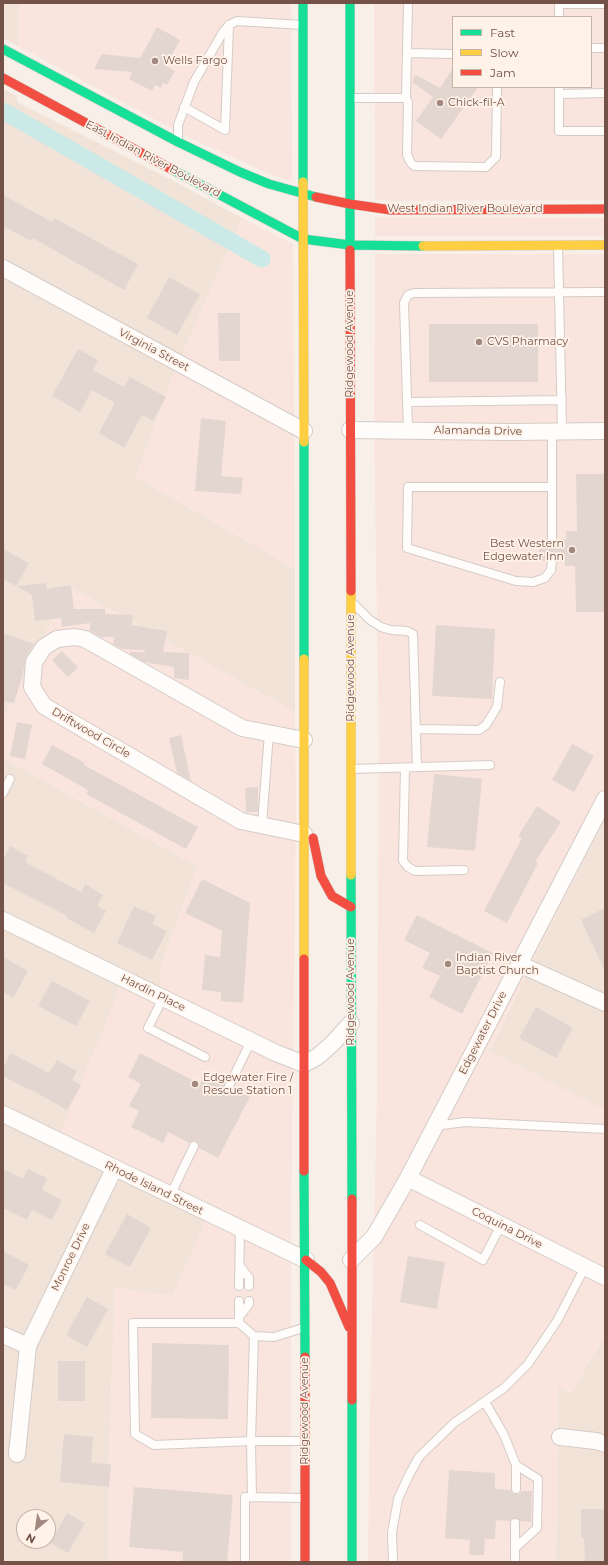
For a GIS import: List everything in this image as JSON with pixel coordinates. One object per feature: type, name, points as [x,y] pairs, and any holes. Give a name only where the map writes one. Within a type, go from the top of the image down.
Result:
[{"type":"main road","name":"Ridgewood Avenue","points":[[304,3],[305,1562]]},
{"type":"main road","name":"Ridgewood Avenue","points":[[350,3],[352,1562]]},
{"type":"main road","points":[[3,49],[176,145],[262,181],[303,194]]},
{"type":"main road","name":"East Indian River Boulevard","points":[[3,78],[167,163],[282,229],[303,239]]},
{"type":"main road","name":"West Indian River Boulevard","points":[[303,194],[350,204],[390,210],[605,209]]},
{"type":"main road","points":[[303,239],[350,245],[389,246],[605,245]]},
{"type":"main road","points":[[304,800],[322,876],[332,896],[351,907]]},
{"type":"main road","name":"Ridgewood Avenue","points":[[306,1260],[321,1272],[330,1283],[352,1333]]},
{"type":"street","name":"Virginia Street","points":[[3,268],[304,431]]},
{"type":"street","name":"Alamanda Drive","points":[[350,430],[605,431]]},
{"type":"street","name":"Driftwood Circle","points":[[304,740],[242,728],[85,639],[74,636],[57,639],[44,647],[34,662],[32,686],[44,706],[242,821],[304,834]]},
{"type":"street","name":"Edgewater Drive","points":[[351,1260],[374,1237],[408,1178],[605,799]]},
{"type":"street","name":"Hardin Place","points":[[3,920],[251,1041],[304,1064]]},
{"type":"street","points":[[519,964],[605,1003]]},
{"type":"street","points":[[304,1064],[317,1057],[351,1024]]},
{"type":"street","name":"Rhode Island Street","points":[[3,1114],[170,1196],[306,1260]]},
{"type":"street","name":"Monroe Drive","points":[[16,1454],[28,1346],[114,1169]]},
{"type":"street","name":"Coquina Drive","points":[[408,1178],[605,1277]]},
{"type":"street","points":[[3,1335],[28,1346]]},
{"type":"street","points":[[560,1437],[596,1441],[605,1444]]},
{"type":"lane","points":[[408,3],[406,98],[408,102],[407,155],[414,166],[486,167],[496,156],[497,88]]},
{"type":"lane","points":[[559,16],[559,3],[605,4]]},
{"type":"lane","points":[[176,145],[178,125],[194,82],[223,32],[229,25],[237,21],[303,25]]},
{"type":"lane","points":[[184,107],[226,130],[229,25]]},
{"type":"lane","points":[[592,48],[605,48]]},
{"type":"lane","points":[[407,53],[452,54]]},
{"type":"lane","points":[[605,93],[559,90],[559,131],[605,131]]},
{"type":"lane","points":[[350,98],[406,98]]},
{"type":"lane","points":[[552,539],[552,487],[557,432],[562,400],[558,246]]},
{"type":"lane","points":[[408,430],[404,304],[408,296],[414,293],[559,291],[605,292]]},
{"type":"lane","points":[[408,402],[562,400]]},
{"type":"lane","points":[[552,487],[408,487],[408,548],[516,581],[533,582],[545,578],[551,570],[552,561]]},
{"type":"lane","points":[[350,601],[370,620],[381,627],[391,630],[407,631],[413,634],[417,767]]},
{"type":"lane","points":[[416,729],[479,730],[486,725],[497,707],[500,682]]},
{"type":"lane","points":[[262,825],[268,733]]},
{"type":"lane","points":[[351,769],[490,766]]},
{"type":"lane","points":[[404,768],[403,861],[408,867],[415,871],[464,870]]},
{"type":"lane","points":[[3,793],[10,780]]},
{"type":"lane","points":[[163,998],[148,1028],[205,1058]]},
{"type":"lane","points":[[229,1086],[251,1041]]},
{"type":"lane","points":[[435,1126],[465,1122],[605,1129]]},
{"type":"lane","points":[[170,1196],[194,1146]]},
{"type":"lane","points":[[420,1225],[483,1260],[501,1225]]},
{"type":"lane","points":[[239,1286],[240,1229]]},
{"type":"lane","points":[[240,1266],[249,1278],[249,1286]]},
{"type":"lane","points":[[393,1562],[392,1533],[398,1499],[409,1474],[419,1457],[454,1423],[504,1388],[528,1364],[557,1321],[585,1267]]},
{"type":"lane","points":[[239,1301],[239,1320],[254,1336],[274,1337],[306,1328]]},
{"type":"lane","points":[[239,1320],[250,1304],[249,1301]]},
{"type":"lane","points":[[239,1320],[133,1323],[135,1434],[154,1445],[251,1441],[305,1441]]},
{"type":"lane","points":[[252,1497],[251,1441],[254,1336]]},
{"type":"lane","points":[[485,1402],[504,1435],[516,1465],[516,1489]]},
{"type":"lane","points":[[515,1548],[537,1528],[538,1479],[516,1465]]},
{"type":"lane","points":[[245,1562],[245,1497],[305,1498]]},
{"type":"lane","points":[[515,1523],[515,1562]]},
{"type":"shaded area","points":[[3,3],[19,3],[18,46],[3,38]]},
{"type":"shaded area","points":[[19,3],[291,3],[292,181],[272,175],[182,134],[18,46]]},
{"type":"shaded area","points":[[374,3],[605,3],[605,200],[392,201],[375,199]]},
{"type":"shaded area","points":[[3,89],[17,96],[17,102],[166,177],[242,218],[171,380],[136,477],[295,569],[295,712],[68,586],[3,720]]},
{"type":"shaded area","points":[[375,217],[605,218],[605,236],[375,236]]},
{"type":"shaded area","points":[[242,218],[293,244],[295,569],[136,477],[171,380]]},
{"type":"shaded area","points":[[375,254],[605,254],[605,819],[489,1051],[605,1110],[605,1335],[571,1393],[558,1386],[556,1562],[368,1562],[377,1094],[379,743],[374,431]]},
{"type":"shaded area","points":[[68,586],[295,712],[296,816],[291,1227],[291,1562],[108,1562],[108,1481],[115,1288],[172,1296],[208,1216],[59,1136],[127,970],[161,989],[160,969],[197,866],[3,758],[3,720]]},
{"type":"shaded area","points":[[3,758],[197,866],[160,969],[161,990],[127,970],[209,1216],[172,1296],[115,1288],[108,1481],[108,1562],[3,1562]]},
{"type":"shaded area","points":[[605,819],[605,1110],[489,1052]]},
{"type":"shaded area","points":[[605,1335],[605,1562],[556,1562],[558,1386],[571,1393]]},
{"type":"building","points":[[157,27],[180,40],[166,66],[175,71],[167,85],[163,83],[161,88],[155,85],[152,91],[129,79],[132,72],[94,69],[102,54],[140,58]]},
{"type":"building","points":[[452,70],[452,88],[477,88],[441,139],[416,121],[433,97],[412,82],[416,75],[440,88]]},
{"type":"building","points":[[3,195],[52,222],[54,218],[138,264],[124,290],[33,238],[31,241],[3,226]]},
{"type":"building","points":[[169,277],[200,294],[177,335],[147,318]]},
{"type":"building","points":[[218,313],[240,313],[240,361],[219,361]]},
{"type":"building","points":[[429,324],[538,324],[538,382],[429,382]]},
{"type":"building","points":[[78,349],[98,360],[93,370],[124,387],[130,377],[166,397],[153,421],[142,415],[124,448],[99,433],[115,403],[92,390],[80,412],[52,396]]},
{"type":"building","points":[[201,418],[226,421],[221,476],[243,478],[241,494],[195,491]]},
{"type":"building","name":"Best Western Edgewater Inn","points":[[576,474],[605,474],[605,612],[576,612],[575,566],[565,566],[565,561],[557,561],[556,557],[553,556],[549,556],[546,561],[539,561],[539,539],[547,539],[549,544],[552,544],[557,542],[558,539],[566,539],[566,531],[577,531]]},
{"type":"building","points":[[3,549],[29,563],[16,586],[3,579]]},
{"type":"building","points":[[46,583],[46,589],[71,585],[74,609],[105,609],[105,614],[133,615],[132,625],[167,631],[163,652],[189,653],[189,680],[174,678],[174,667],[144,662],[130,654],[130,652],[145,652],[145,650],[122,649],[113,644],[114,637],[101,637],[90,631],[90,623],[62,627],[61,618],[35,621],[32,595],[17,586]]},
{"type":"building","points":[[436,625],[495,629],[492,699],[432,696]]},
{"type":"building","points":[[3,633],[34,644],[26,655],[22,677],[14,703],[3,701]]},
{"type":"building","points":[[62,651],[78,667],[68,677],[52,660]]},
{"type":"building","points":[[17,722],[32,725],[25,759],[10,756]]},
{"type":"building","points":[[181,735],[191,781],[177,773],[169,738]]},
{"type":"building","points":[[572,744],[594,756],[574,792],[552,780]]},
{"type":"building","points":[[52,745],[85,763],[84,765],[198,827],[186,849],[86,794],[88,790],[42,764]]},
{"type":"building","points":[[434,774],[482,779],[475,851],[427,847]]},
{"type":"building","points":[[258,787],[258,812],[246,812],[245,788]]},
{"type":"building","points":[[537,806],[561,822],[535,862],[538,863],[507,923],[484,911],[522,838],[518,836]]},
{"type":"building","points":[[10,846],[28,856],[25,862],[81,892],[85,884],[103,895],[97,906],[106,911],[94,933],[66,918],[67,916],[3,883],[3,859]]},
{"type":"building","points":[[202,879],[250,903],[243,1003],[221,1001],[221,992],[202,990],[205,955],[220,957],[222,931],[185,913]]},
{"type":"building","points":[[134,906],[156,916],[152,924],[167,931],[152,960],[117,943]]},
{"type":"building","points":[[605,908],[605,971],[581,920]]},
{"type":"building","points":[[417,915],[493,953],[462,1014],[429,997],[440,976],[422,968],[430,953],[404,940]]},
{"type":"building","points":[[3,957],[28,971],[13,998],[3,992]]},
{"type":"building","points":[[52,981],[90,1001],[76,1026],[38,1006]]},
{"type":"building","points":[[536,1007],[573,1028],[556,1058],[519,1038]]},
{"type":"building","points":[[11,1053],[49,1073],[57,1060],[77,1071],[72,1080],[81,1085],[67,1110],[3,1076],[3,1068]]},
{"type":"building","points":[[140,1053],[200,1084],[205,1074],[224,1084],[224,1089],[226,1091],[234,1089],[250,1097],[218,1158],[199,1148],[199,1143],[196,1141],[189,1143],[168,1132],[163,1143],[131,1127],[139,1111],[129,1106],[141,1084],[128,1077]]},
{"type":"building","points":[[3,1169],[23,1179],[28,1169],[47,1178],[42,1190],[62,1200],[52,1220],[32,1210],[27,1220],[3,1208]]},
{"type":"building","points":[[127,1214],[151,1228],[130,1267],[105,1254]]},
{"type":"building","points":[[3,1251],[29,1265],[16,1290],[3,1284]]},
{"type":"building","points":[[408,1256],[445,1262],[437,1309],[400,1302]]},
{"type":"building","points":[[87,1297],[108,1309],[87,1347],[66,1335]]},
{"type":"building","points":[[152,1343],[229,1345],[228,1419],[151,1418]]},
{"type":"building","points":[[58,1361],[85,1361],[85,1401],[58,1401]]},
{"type":"building","points":[[64,1434],[93,1437],[91,1463],[111,1464],[109,1487],[60,1482]]},
{"type":"building","points":[[449,1470],[495,1473],[495,1489],[511,1490],[516,1494],[519,1494],[521,1491],[532,1491],[531,1522],[520,1521],[515,1518],[510,1521],[496,1520],[495,1539],[485,1539],[484,1555],[469,1555],[470,1540],[445,1538]]},
{"type":"building","points":[[134,1487],[233,1495],[227,1562],[182,1562],[183,1552],[129,1547]]},
{"type":"building","points":[[581,1509],[605,1509],[605,1562],[585,1562],[584,1538],[581,1538]]},
{"type":"building","points":[[67,1513],[85,1523],[68,1553],[56,1546],[56,1532]]},
{"type":"waterway","points":[[3,111],[262,259]]},
{"type":"traffic: fast","points":[[303,3],[303,182]]},
{"type":"traffic: fast","points":[[350,3],[350,250]]},
{"type":"traffic: fast","points":[[3,49],[178,142],[240,172],[269,184],[316,197]]},
{"type":"traffic: fast","points":[[173,170],[303,239],[350,245],[423,246]]},
{"type":"traffic: fast","points":[[304,442],[304,659]]},
{"type":"traffic: fast","points":[[351,875],[352,1199]]},
{"type":"traffic: fast","points":[[304,1171],[305,1357]]},
{"type":"traffic: fast","points":[[352,1400],[352,1562]]},
{"type":"traffic: slow","points":[[303,182],[304,442]]},
{"type":"traffic: slow","points":[[423,246],[605,245]]},
{"type":"traffic: slow","points":[[351,591],[351,875]]},
{"type":"traffic: slow","points":[[304,659],[304,959]]},
{"type":"traffic: jam","points":[[3,78],[173,170]]},
{"type":"traffic: jam","points":[[316,197],[391,210],[605,209]]},
{"type":"traffic: jam","points":[[350,250],[351,591]]},
{"type":"traffic: jam","points":[[313,838],[321,876],[332,896],[351,907]]},
{"type":"traffic: jam","points":[[304,959],[304,1171]]},
{"type":"traffic: jam","points":[[352,1199],[352,1400]]},
{"type":"traffic: jam","points":[[306,1260],[321,1272],[330,1283],[349,1327]]},
{"type":"traffic: jam","points":[[305,1357],[305,1562]]},
{"type":"place","name":"Wells Fargo","points":[[155,61]]},
{"type":"place","name":"Chick-fil-A","points":[[440,103]]},
{"type":"place","name":"CVS Pharmacy","points":[[479,342]]},
{"type":"place","name":"Best Western Edgewater Inn","points":[[572,550]]},
{"type":"place","name":"Indian River Baptist Church","points":[[448,964]]},
{"type":"place","name":"Edgewater Fire / Rescue Station 1","points":[[195,1084]]}]
